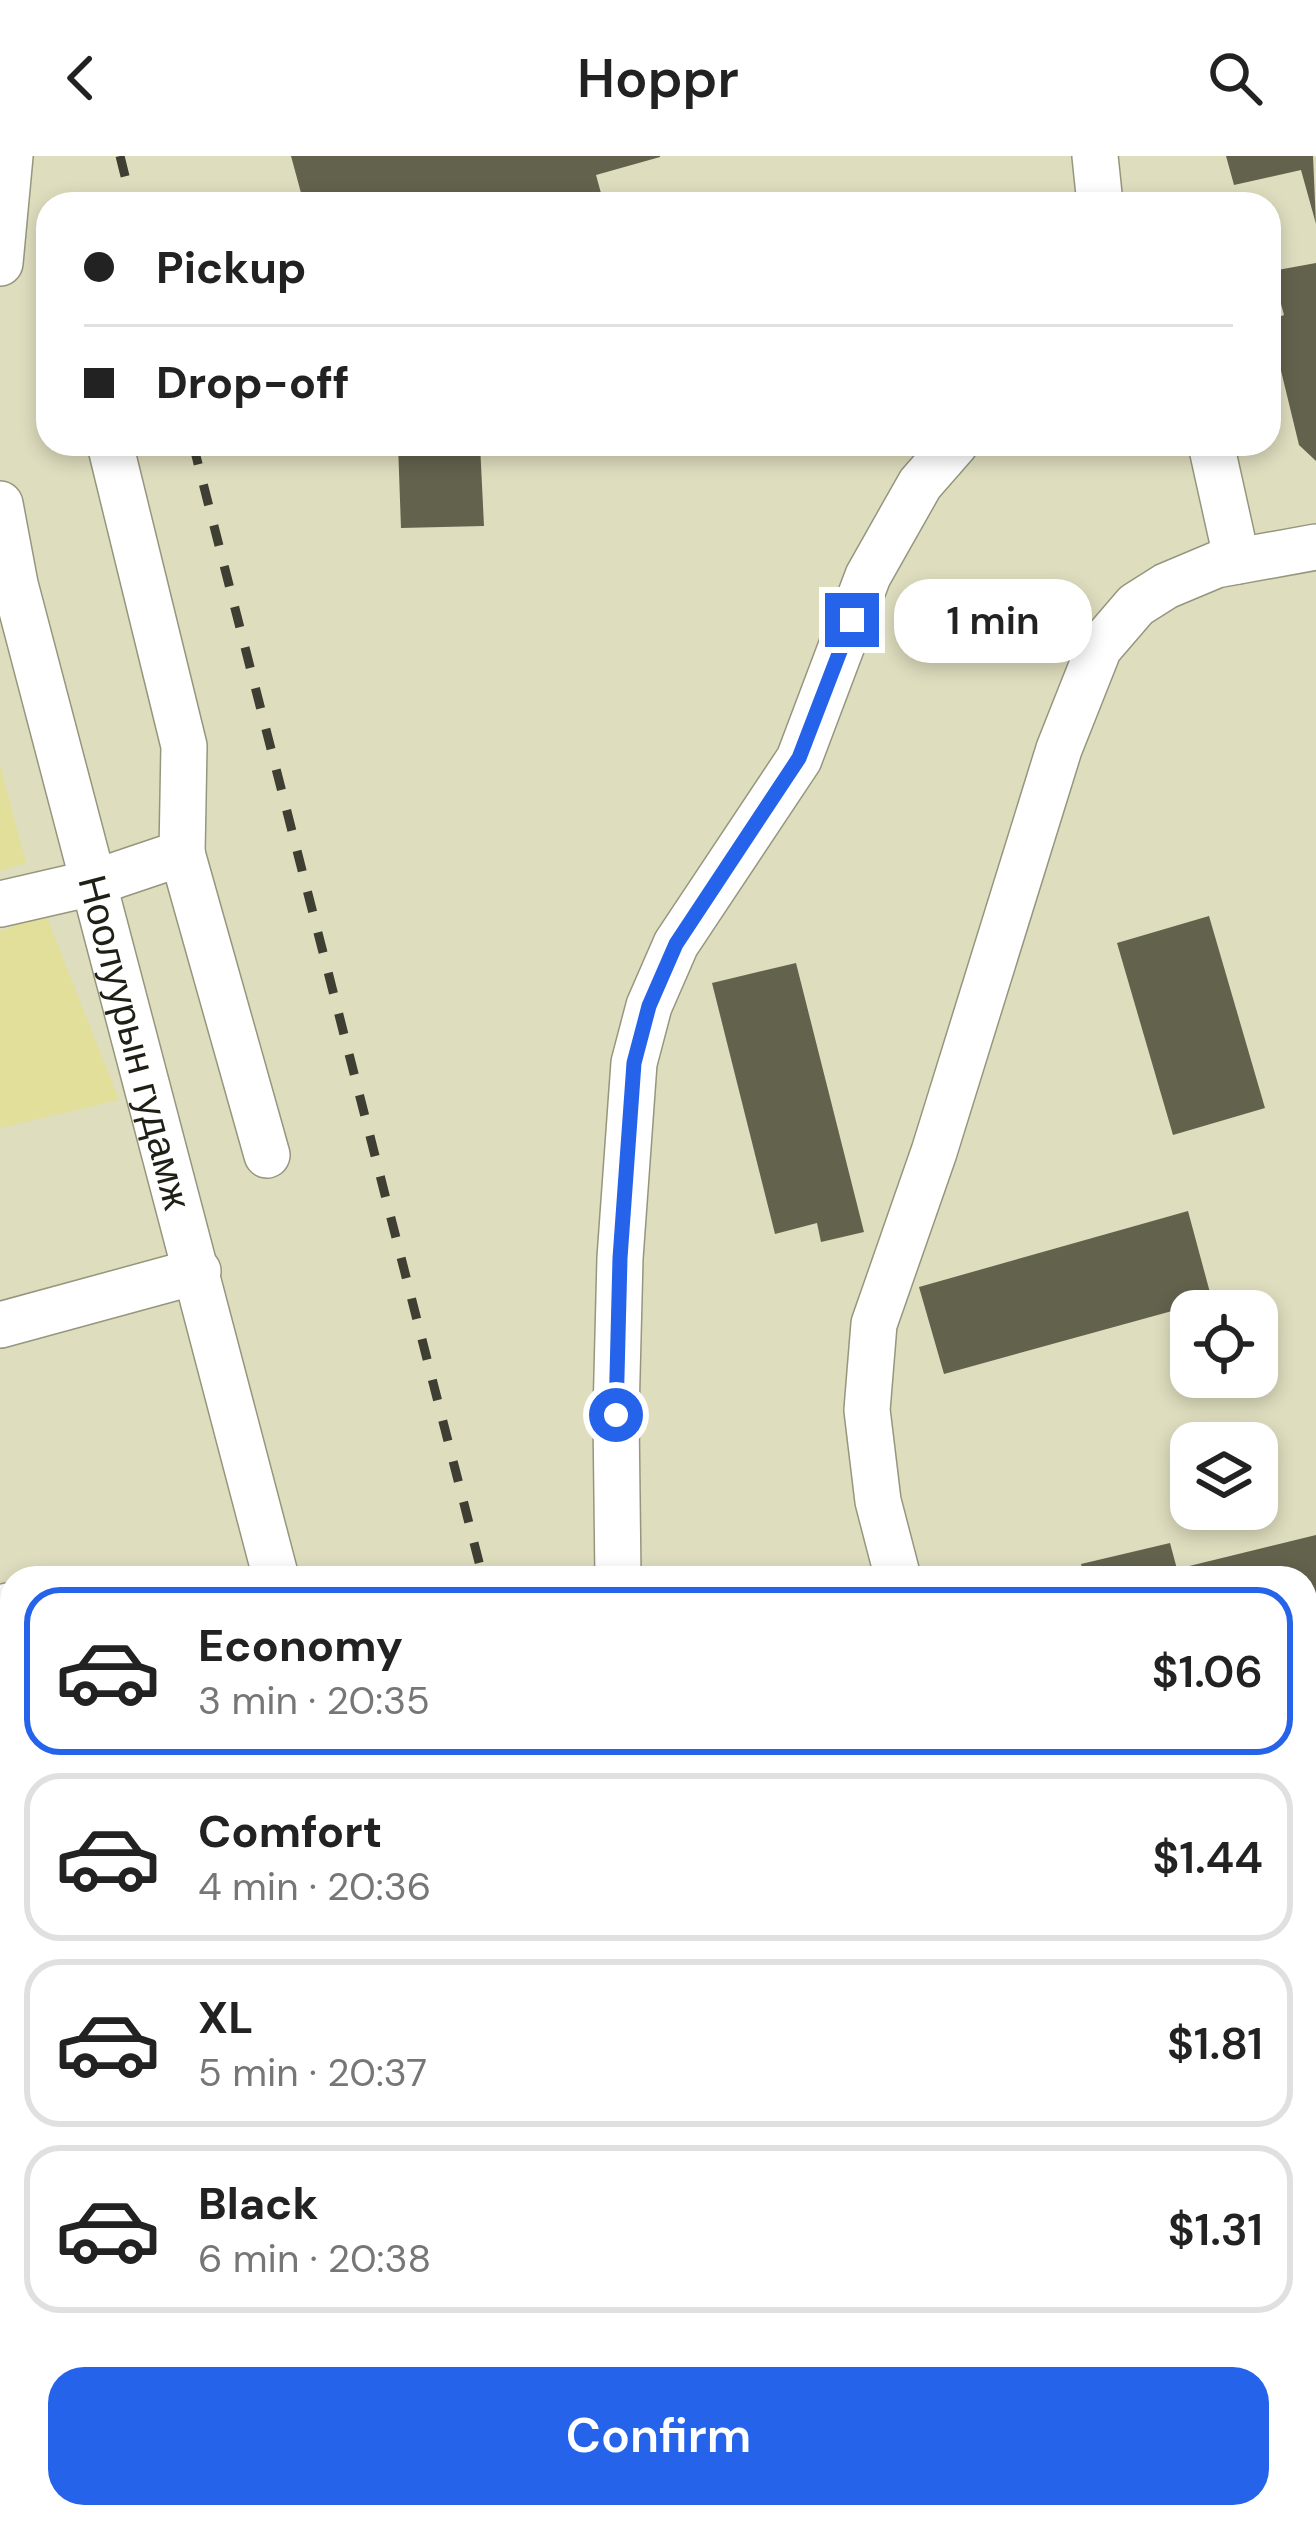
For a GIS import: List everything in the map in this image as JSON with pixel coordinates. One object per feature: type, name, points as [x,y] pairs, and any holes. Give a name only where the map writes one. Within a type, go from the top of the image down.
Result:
[{"type":"street","points":[[0,262],[10,156]]},
{"type":"street","points":[[1095,156],[1099,192]]},
{"type":"street","points":[[113,456],[184,746],[182,853],[267,1155]]},
{"type":"street","points":[[618,1566],[620,1258],[634,1063],[649,1006],[676,944],[799,758],[868,577],[920,484],[944,456]]},
{"type":"street","points":[[1214,456],[1238,561]]},
{"type":"street","name":"Ноолуурын гудамж","points":[[0,504],[15,584],[273,1566]]},
{"type":"street","points":[[895,1566],[878,1501],[867,1410],[874,1324],[934,1152],[1059,749],[1099,648],[1136,605],[1166,586],[1216,565],[1312,548]]},
{"type":"street","points":[[0,904],[96,882],[182,853]]},
{"type":"street","points":[[0,1324],[198,1271]]},
{"type":"shaded area","points":[[0,156],[1316,156],[1316,1566],[0,1566]]},
{"type":"shaded area","points":[[0,765],[26,863],[0,871]]},
{"type":"shaded area","points":[[46,915],[119,1100],[0,1128],[0,931]]},
{"type":"building","points":[[291,156],[660,156],[596,175],[601,192],[301,192]]},
{"type":"building","points":[[1226,156],[1313,156],[1316,224],[1301,170],[1234,185]]},
{"type":"building","points":[[1316,263],[1316,461],[1299,445],[1281,371],[1281,269]]},
{"type":"building","points":[[398,456],[481,456],[484,526],[401,528]]},
{"type":"building","points":[[1209,916],[1265,1108],[1173,1135],[1117,943]]},
{"type":"building","points":[[796,963],[864,1232],[821,1242],[817,1223],[775,1234],[712,983]]},
{"type":"building","points":[[1188,1211],[1209,1290],[1170,1290],[1170,1312],[944,1374],[919,1287]]},
{"type":"building","points":[[1316,1535],[1316,1566],[1189,1566]]},
{"type":"building","points":[[1170,1543],[1176,1566],[1081,1564]]},
{"type":"railway","points":[[120,156],[129,192]]},
{"type":"railway","points":[[196,456],[480,1566]]},
{"type":"route","points":[[616,1415],[620,1258],[634,1063],[649,1006],[676,944],[799,758],[852,620]]}]
